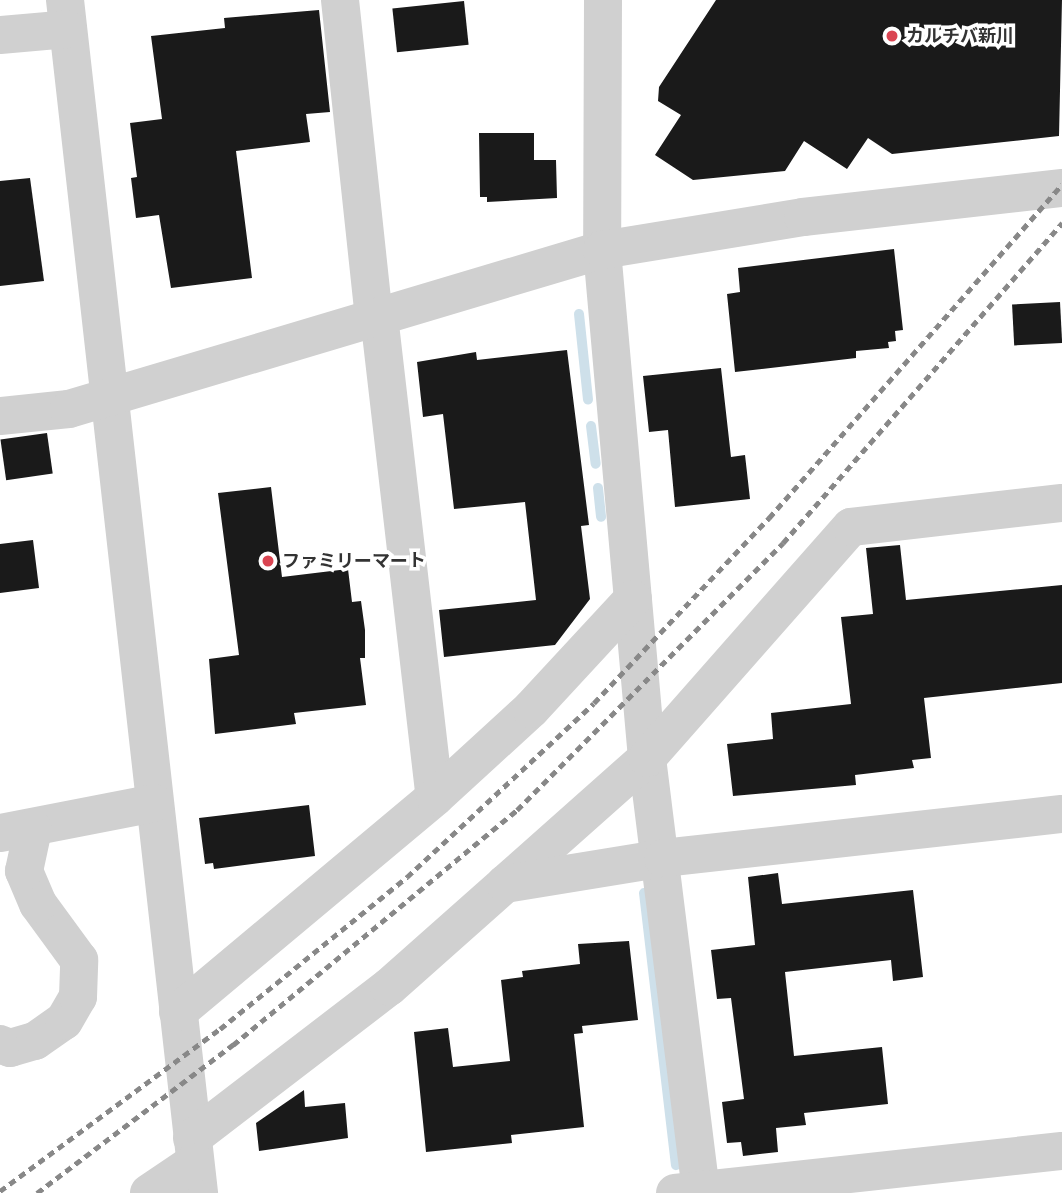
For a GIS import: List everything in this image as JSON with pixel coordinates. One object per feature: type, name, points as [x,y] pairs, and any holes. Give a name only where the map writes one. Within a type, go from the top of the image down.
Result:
[{"type":"street","points":[[340,0],[435,797]]},
{"type":"street","points":[[603,0],[603,250],[647,758],[663,858],[692,1192],[1062,1151]]},
{"type":"street","points":[[0,35],[66,15],[195,1164]]},
{"type":"street","points":[[0,416],[69,409],[603,250],[803,217],[1062,188]]},
{"type":"street","points":[[149,1193],[195,1164],[647,758],[851,527],[1062,503]]},
{"type":"street","points":[[178,1012],[435,797],[531,709],[633,599]]},
{"type":"street","points":[[0,1044],[10,1048],[35,1041],[64,1021],[78,997],[79,960],[38,904],[23,871],[17,831],[154,803]]},
{"type":"street","points":[[505,884],[663,858],[1062,814]]},
{"type":"building","points":[[716,0],[1062,0],[1059,136],[892,154],[868,138],[847,169],[804,141],[785,171],[693,180],[655,155],[681,115],[658,101],[659,87]]},
{"type":"building","points":[[464,1],[469,45],[397,52],[392,9]]},
{"type":"building","points":[[319,10],[330,112],[306,114],[310,142],[236,151],[252,278],[171,288],[159,215],[136,218],[131,178],[137,177],[130,123],[162,119],[151,36],[225,28],[224,18]]},
{"type":"building","points":[[479,133],[534,133],[534,160],[556,160],[557,198],[487,202],[487,197],[480,197]]},
{"type":"building","points":[[30,178],[44,281],[0,286],[0,181]]},
{"type":"building","points":[[894,249],[903,330],[895,331],[896,341],[888,342],[889,348],[856,351],[856,358],[735,372],[727,294],[740,292],[738,268]]},
{"type":"building","points":[[1060,302],[1062,343],[1014,345],[1012,305]]},
{"type":"building","points":[[567,350],[589,525],[581,526],[590,599],[555,645],[444,657],[439,610],[536,600],[525,502],[454,509],[443,414],[423,417],[417,362],[476,352],[477,360]]},
{"type":"building","points":[[721,368],[731,457],[745,455],[750,499],[675,507],[668,430],[649,432],[643,376]]},
{"type":"building","points":[[47,433],[53,474],[6,480],[0,440]]},
{"type":"building","points":[[271,487],[282,577],[348,569],[352,602],[361,601],[365,630],[365,658],[360,658],[366,705],[294,713],[296,724],[215,734],[209,659],[239,655],[218,493]]},
{"type":"building","points":[[33,540],[39,588],[0,593],[0,544]]},
{"type":"building","points":[[900,545],[906,600],[1062,585],[1062,683],[924,698],[931,758],[912,760],[914,768],[855,775],[856,785],[733,796],[727,744],[773,739],[771,713],[851,704],[841,617],[873,614],[866,548]]},
{"type":"building","points":[[309,805],[315,856],[214,869],[213,863],[205,864],[199,818]]},
{"type":"building","points":[[778,873],[782,904],[913,890],[923,977],[893,981],[891,960],[785,972],[794,1056],[882,1047],[888,1104],[804,1113],[806,1125],[776,1128],[778,1152],[743,1156],[741,1142],[727,1143],[722,1102],[744,1099],[731,998],[717,999],[711,950],[755,945],[748,877]]},
{"type":"building","points":[[629,941],[638,1020],[582,1026],[583,1033],[574,1034],[584,1127],[511,1135],[512,1143],[426,1152],[414,1032],[448,1028],[453,1067],[510,1061],[501,980],[523,977],[522,971],[580,964],[578,944]]},
{"type":"building","points":[[304,1090],[305,1107],[345,1103],[348,1138],[259,1151],[256,1123]]},
{"type":"waterway","points":[[579,314],[588,400]]},
{"type":"waterway","points":[[591,426],[596,464]]},
{"type":"waterway","points":[[598,488],[601,517]]},
{"type":"waterway","points":[[644,893],[676,1165]]},
{"type":"railway","points":[[0,1191],[220,1029],[407,877],[594,703],[769,518],[1062,185]]},
{"type":"railway","points":[[37,1193],[233,1045],[517,810],[783,543],[1062,223]]},
{"type":"place","name":"カルチバ新川","points":[[892,36]]},
{"type":"place","name":"ファミリーマート","points":[[268,561]]}]
